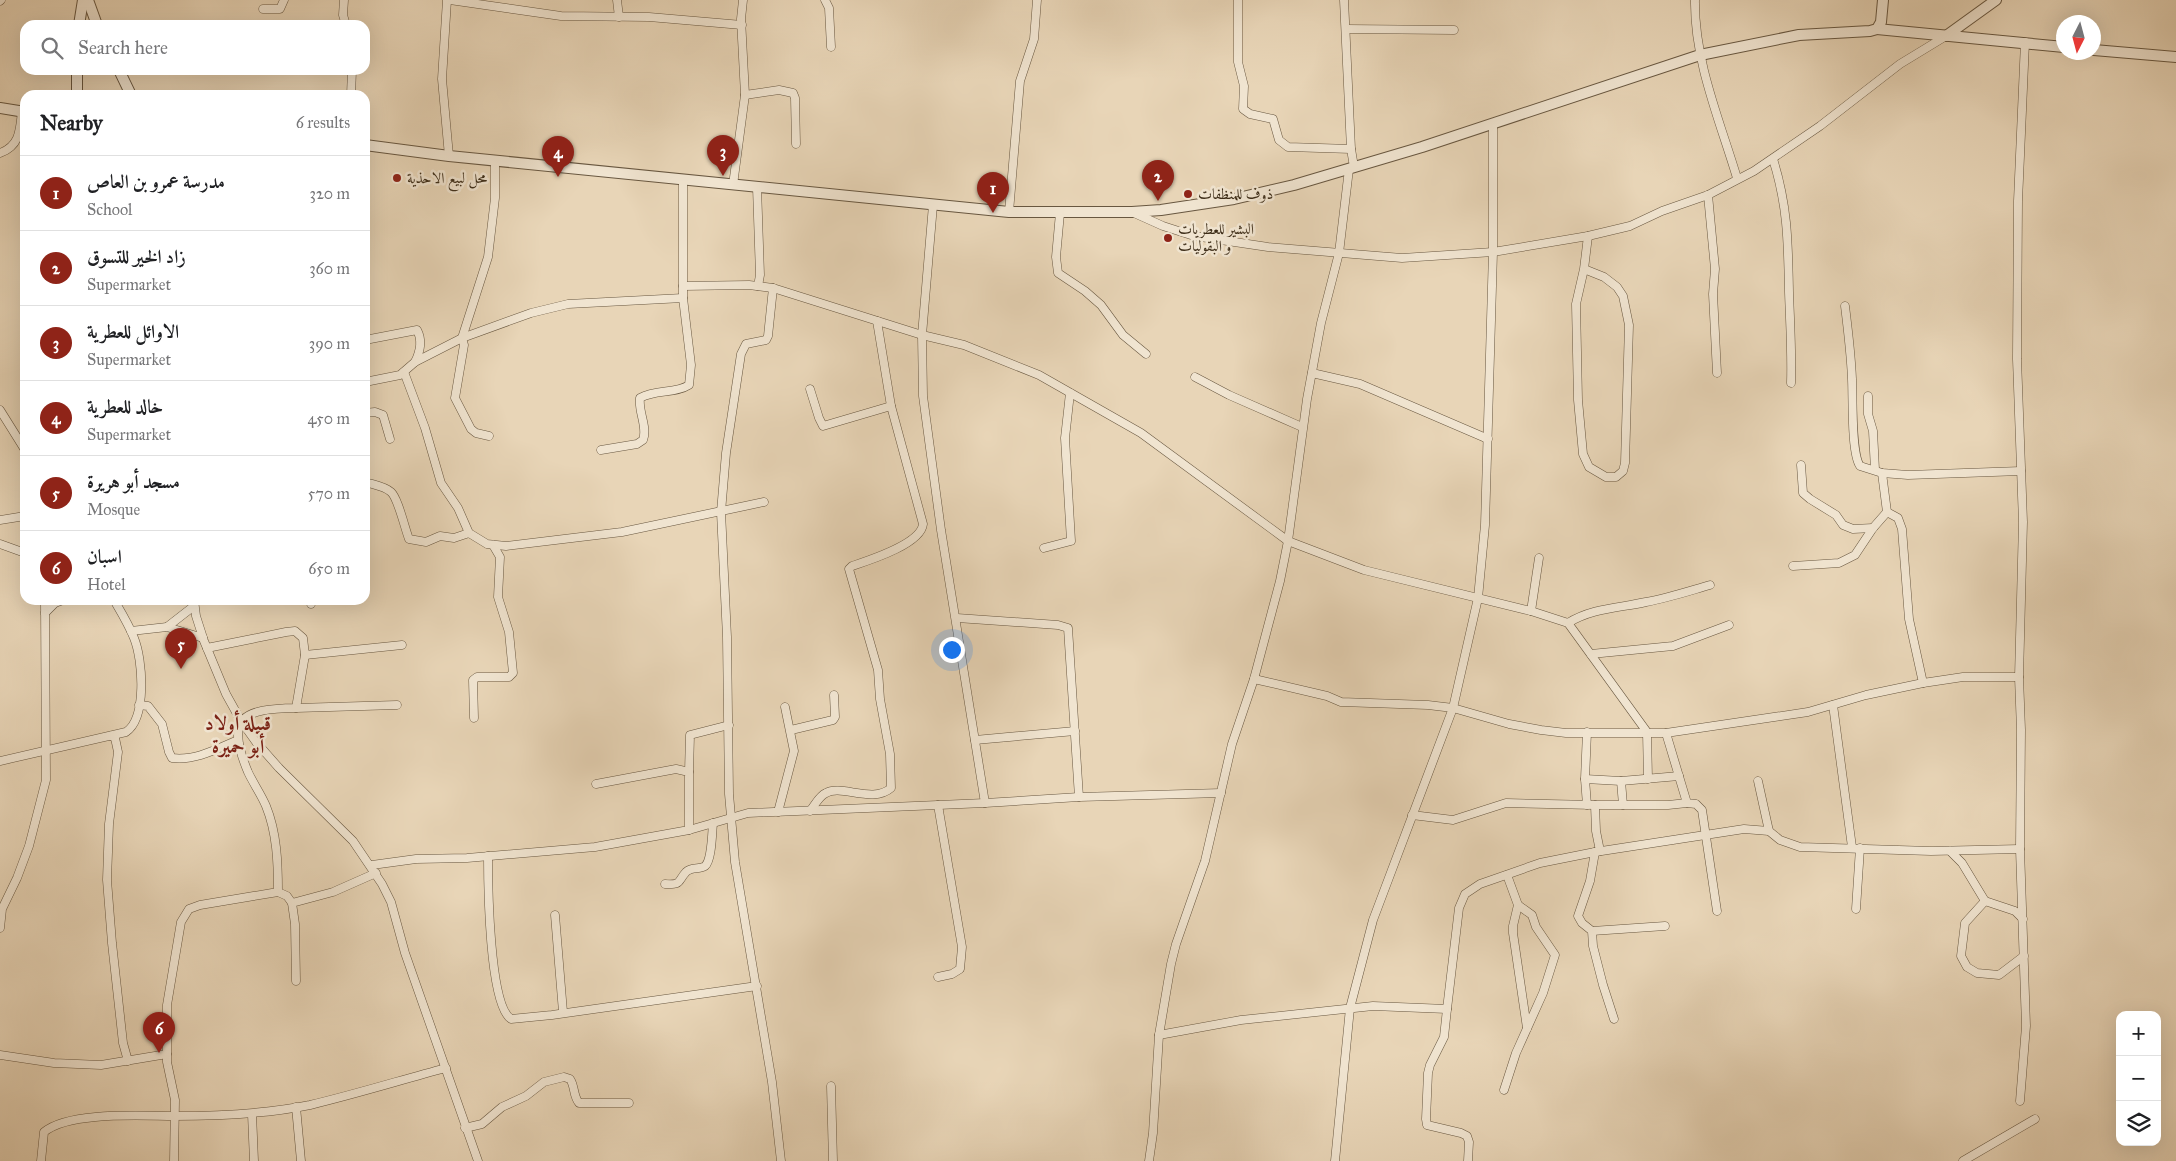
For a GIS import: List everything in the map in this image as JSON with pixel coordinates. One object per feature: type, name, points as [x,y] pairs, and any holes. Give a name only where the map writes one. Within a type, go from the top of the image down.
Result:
[{"type":"street","points":[[80,20],[83,0]]},
{"type":"street","points":[[88,0],[95,20]]},
{"type":"street","points":[[263,9],[280,9],[284,0]]},
{"type":"street","points":[[344,0],[344,20]]},
{"type":"street","points":[[449,156],[442,79],[449,0],[561,16],[619,17],[742,25]]},
{"type":"street","points":[[617,0],[619,17]]},
{"type":"street","points":[[733,185],[745,95],[742,25],[743,0]]},
{"type":"street","points":[[826,0],[829,8],[832,48]]},
{"type":"street","points":[[1009,212],[1020,81],[1034,39],[1038,0]]},
{"type":"street","points":[[1238,0],[1238,62],[1244,86],[1243,109],[1250,114],[1273,119],[1279,140],[1288,147],[1351,149]]},
{"type":"street","points":[[1149,1161],[1153,1132],[1159,1035],[1176,944],[1205,861],[1232,744],[1254,680],[1288,541],[1302,427],[1322,323],[1339,254],[1352,168],[1344,0]]},
{"type":"street","points":[[1695,0],[1695,26],[1700,55],[1737,178]]},
{"type":"street","points":[[1877,29],[1881,22],[1883,0]]},
{"type":"street","points":[[1132,212],[1184,234],[1268,247],[1402,258],[1493,252],[1588,236],[1630,226],[1662,211],[1708,195],[1773,159],[1900,64],[1946,36],[1996,0]]},
{"type":"street","points":[[1346,29],[1454,30]]},
{"type":"street","points":[[370,146],[496,161],[1009,212],[1132,212],[1234,199],[1352,168],[1493,124],[1700,55],[1774,39],[1877,29],[2056,46]]},
{"type":"street","points":[[2020,1100],[2026,1026],[2020,849],[2021,730],[2019,677],[2022,522],[2017,359],[2018,201],[2026,42]]},
{"type":"street","points":[[2101,51],[2176,57]]},
{"type":"street","points":[[77,75],[77,90]]},
{"type":"street","points":[[121,75],[128,90]]},
{"type":"street","points":[[351,90],[352,75]]},
{"type":"street","points":[[745,95],[779,90],[793,93],[795,98],[796,144]]},
{"type":"street","points":[[0,108],[20,111]]},
{"type":"street","points":[[1335,1161],[1350,1008],[1373,920],[1453,708],[1478,598],[1485,525],[1488,439],[1493,252],[1493,124]]},
{"type":"street","points":[[0,153],[13,147],[18,140],[20,128]]},
{"type":"street","points":[[1773,159],[1780,183],[1787,221],[1792,352],[1790,383]]},
{"type":"street","points":[[489,436],[476,433],[471,429],[455,398],[464,345],[462,338],[488,257],[495,198],[496,161]]},
{"type":"street","points":[[601,450],[636,444],[643,440],[645,433],[639,404],[640,398],[655,392],[684,388],[690,385],[691,366],[683,298],[683,180]]},
{"type":"street","points":[[757,187],[760,275],[758,286]]},
{"type":"street","points":[[1708,195],[1714,269],[1713,294],[1717,373]]},
{"type":"street","points":[[933,205],[922,335],[924,396],[941,530],[957,618],[985,803]]},
{"type":"street","points":[[1060,213],[1056,263],[1058,273],[1101,305],[1123,335],[1146,354]]},
{"type":"street","points":[[1584,269],[1604,277],[1617,287],[1623,296],[1629,325],[1625,464],[1623,471],[1616,477],[1606,477],[1589,467],[1582,454],[1578,400],[1576,304],[1584,269],[1588,236]]},
{"type":"street","points":[[683,286],[758,286],[773,288],[824,302],[877,321],[993,356],[1039,375],[1141,433],[1288,541],[1364,570],[1531,611],[1568,623],[1646,732],[1648,779]]},
{"type":"street","points":[[773,288],[768,336],[766,340],[746,344],[741,354],[724,468],[721,512],[731,816],[735,862],[772,1082],[781,1161]]},
{"type":"street","points":[[370,381],[388,379],[404,372],[415,362],[462,338],[531,313],[568,304],[683,298]]},
{"type":"street","points":[[1845,306],[1858,461],[1860,466],[1879,472],[1908,475],[2021,471]]},
{"type":"street","points":[[810,811],[820,798],[832,790],[868,794],[881,793],[891,788],[890,754],[880,699],[878,670],[849,569],[852,566],[876,558],[899,547],[918,535],[922,527],[891,406],[877,321]]},
{"type":"street","points":[[370,339],[417,330],[420,335],[421,351],[415,362]]},
{"type":"street","points":[[404,372],[425,428],[441,483],[458,508],[469,533],[480,541],[506,546],[622,532],[764,502]]},
{"type":"street","points":[[1312,372],[1360,384],[1488,439]]},
{"type":"street","points":[[1195,377],[1229,395],[1302,427]]},
{"type":"street","points":[[810,389],[819,418],[824,426],[891,406]]},
{"type":"street","points":[[1044,548],[1071,541],[1065,438],[1070,393]]},
{"type":"street","points":[[1868,396],[1868,414],[1874,431],[1879,472],[1887,512]]},
{"type":"street","points":[[0,410],[20,442]]},
{"type":"street","points":[[370,413],[381,413],[390,439]]},
{"type":"street","points":[[1802,465],[1803,493],[1836,515],[1843,526],[1853,529],[1873,528]]},
{"type":"street","points":[[370,484],[384,488],[396,498],[402,523],[409,540],[426,542],[440,536],[454,538],[469,533]]},
{"type":"street","points":[[1793,566],[1839,562],[1855,555],[1873,528],[1887,512]]},
{"type":"street","points":[[1887,512],[1898,518],[1902,529],[1909,619],[1923,683]]},
{"type":"street","points":[[0,520],[20,517]]},
{"type":"street","points":[[0,544],[20,551]]},
{"type":"street","points":[[474,718],[473,680],[477,677],[509,677],[513,673],[509,632],[498,597],[500,557],[493,545]]},
{"type":"street","points":[[1531,611],[1539,558]]},
{"type":"street","points":[[1568,623],[1580,615],[1593,611],[1646,602],[1710,585]]},
{"type":"street","points":[[0,928],[1,908],[16,878],[35,826],[46,780],[45,605]]},
{"type":"street","points":[[45,613],[53,605]]},
{"type":"street","points":[[0,762],[111,736],[131,728],[139,705],[140,668],[137,647],[131,630],[117,605]]},
{"type":"street","points":[[167,627],[192,605]]},
{"type":"street","points":[[195,605],[207,648],[226,694],[241,721],[273,762],[353,841],[374,869],[391,902],[405,953],[478,1161]]},
{"type":"street","points":[[957,618],[1068,628],[1079,797]]},
{"type":"street","points":[[1591,654],[1673,646],[1729,625]]},
{"type":"street","points":[[131,630],[167,627],[203,638]]},
{"type":"street","points":[[207,648],[295,631],[303,638],[305,655],[296,708]]},
{"type":"street","points":[[305,655],[402,645]]},
{"type":"street","points":[[1254,680],[1351,703],[1395,703],[1453,708],[1509,724],[1541,730],[1666,733],[1808,712],[1923,683],[1963,677],[2019,677]]},
{"type":"street","points":[[791,730],[833,720],[835,716],[834,694]]},
{"type":"street","points":[[139,705],[148,706],[162,724],[168,752],[172,758],[188,758],[211,752],[238,740]]},
{"type":"street","points":[[278,892],[277,858],[270,821],[265,805],[248,772],[238,740],[237,732],[241,721],[258,712],[296,708],[397,705]]},
{"type":"street","points":[[1833,705],[1856,848],[1856,909]]},
{"type":"street","points":[[778,812],[794,751],[785,707]]},
{"type":"street","points":[[689,830],[690,735],[729,725]]},
{"type":"street","points":[[975,740],[1075,731]]},
{"type":"street","points":[[1586,732],[1585,779],[1587,805]]},
{"type":"street","points":[[1666,733],[1687,803]]},
{"type":"street","points":[[111,736],[115,738],[118,752],[109,824],[107,880],[123,1044],[128,1061]]},
{"type":"street","points":[[596,784],[676,769],[689,772]]},
{"type":"street","points":[[1585,779],[1621,781],[1679,776]]},
{"type":"street","points":[[1621,781],[1623,805]]},
{"type":"street","points":[[1758,781],[1769,831]]},
{"type":"street","points":[[292,903],[332,892],[374,869],[416,859],[447,860],[555,852],[604,846],[689,830],[731,816],[748,813],[1079,797],[1221,793]]},
{"type":"street","points":[[1412,816],[1453,820],[1506,803],[1587,805],[1696,804],[1701,807],[1707,834],[1717,911]]},
{"type":"street","points":[[938,805],[953,887],[962,960],[960,969],[952,974],[938,977]]},
{"type":"street","points":[[1596,805],[1598,852],[1578,916],[1582,923],[1592,931],[1666,926]]},
{"type":"street","points":[[665,884],[675,885],[692,868],[702,868],[706,865],[710,854],[713,823]]},
{"type":"street","points":[[1468,1161],[1469,1142],[1467,1136],[1462,1133],[1427,1125],[1426,1118],[1428,1072],[1430,1064],[1444,1037],[1453,948],[1463,898],[1468,891],[1540,863],[1744,829],[1769,831],[1780,840],[1800,846],[1950,851],[2020,849]]},
{"type":"street","points":[[1950,851],[1962,863],[1985,901],[2015,911],[2022,919]]},
{"type":"street","points":[[488,856],[490,939],[498,986],[506,1014],[511,1019],[757,986]]},
{"type":"street","points":[[1507,875],[1518,905],[1513,933],[1528,1030]]},
{"type":"street","points":[[174,1161],[175,1100],[167,1054],[168,1005],[179,931],[184,915],[190,909],[200,905],[278,892],[287,896],[292,903],[295,924],[296,981]]},
{"type":"street","points":[[1985,901],[1965,923],[1961,956],[1967,967],[1977,973],[1999,975],[2024,956]]},
{"type":"street","points":[[1504,1090],[1516,1053],[1543,994],[1554,955],[1536,927],[1532,914],[1518,905]]},
{"type":"street","points":[[555,915],[564,1012]]},
{"type":"street","points":[[1592,931],[1593,946],[1603,986],[1614,1018]]},
{"type":"street","points":[[1159,1035],[1241,1020],[1350,1008],[1373,1006],[1447,1009]]},
{"type":"street","points":[[0,1055],[78,1065],[114,1065],[167,1054]]},
{"type":"street","points":[[41,1161],[44,1132],[50,1127],[81,1119],[104,1116],[252,1114],[296,1107],[446,1068]]},
{"type":"street","points":[[465,1128],[482,1124],[502,1107],[526,1096],[544,1082],[564,1078],[570,1078],[574,1084],[576,1099],[579,1103],[630,1103]]},
{"type":"street","points":[[831,1086],[833,1161]]},
{"type":"street","points":[[296,1107],[301,1161]]},
{"type":"street","points":[[252,1114],[254,1161]]},
{"type":"street","points":[[1963,1161],[2035,1118]]},
{"type":"place","name":"الاوائل للعطرية","points":[[723,176]]},
{"type":"place","name":"خالد للعطرية","points":[[558,177]]},
{"type":"place","name":"محل لبيع الاحذية","points":[[397,178]]},
{"type":"place","name":"ذوف للمنظفات","points":[[1188,194]]},
{"type":"place","name":"زاد الخير للتسوق","points":[[1158,201]]},
{"type":"place","name":"مدرسة عمرو بن العاص","points":[[993,213]]},
{"type":"place","name":"البشير للعطريات و البقوليات","points":[[1168,238]]},
{"type":"place","name":"مسجد أبو هريرة","points":[[181,669]]},
{"type":"place","name":"اسبان","points":[[159,1053]]},
{"type":"district","name":"قبيلة أولاد أبو حميرة","points":[[238,734]]}]
